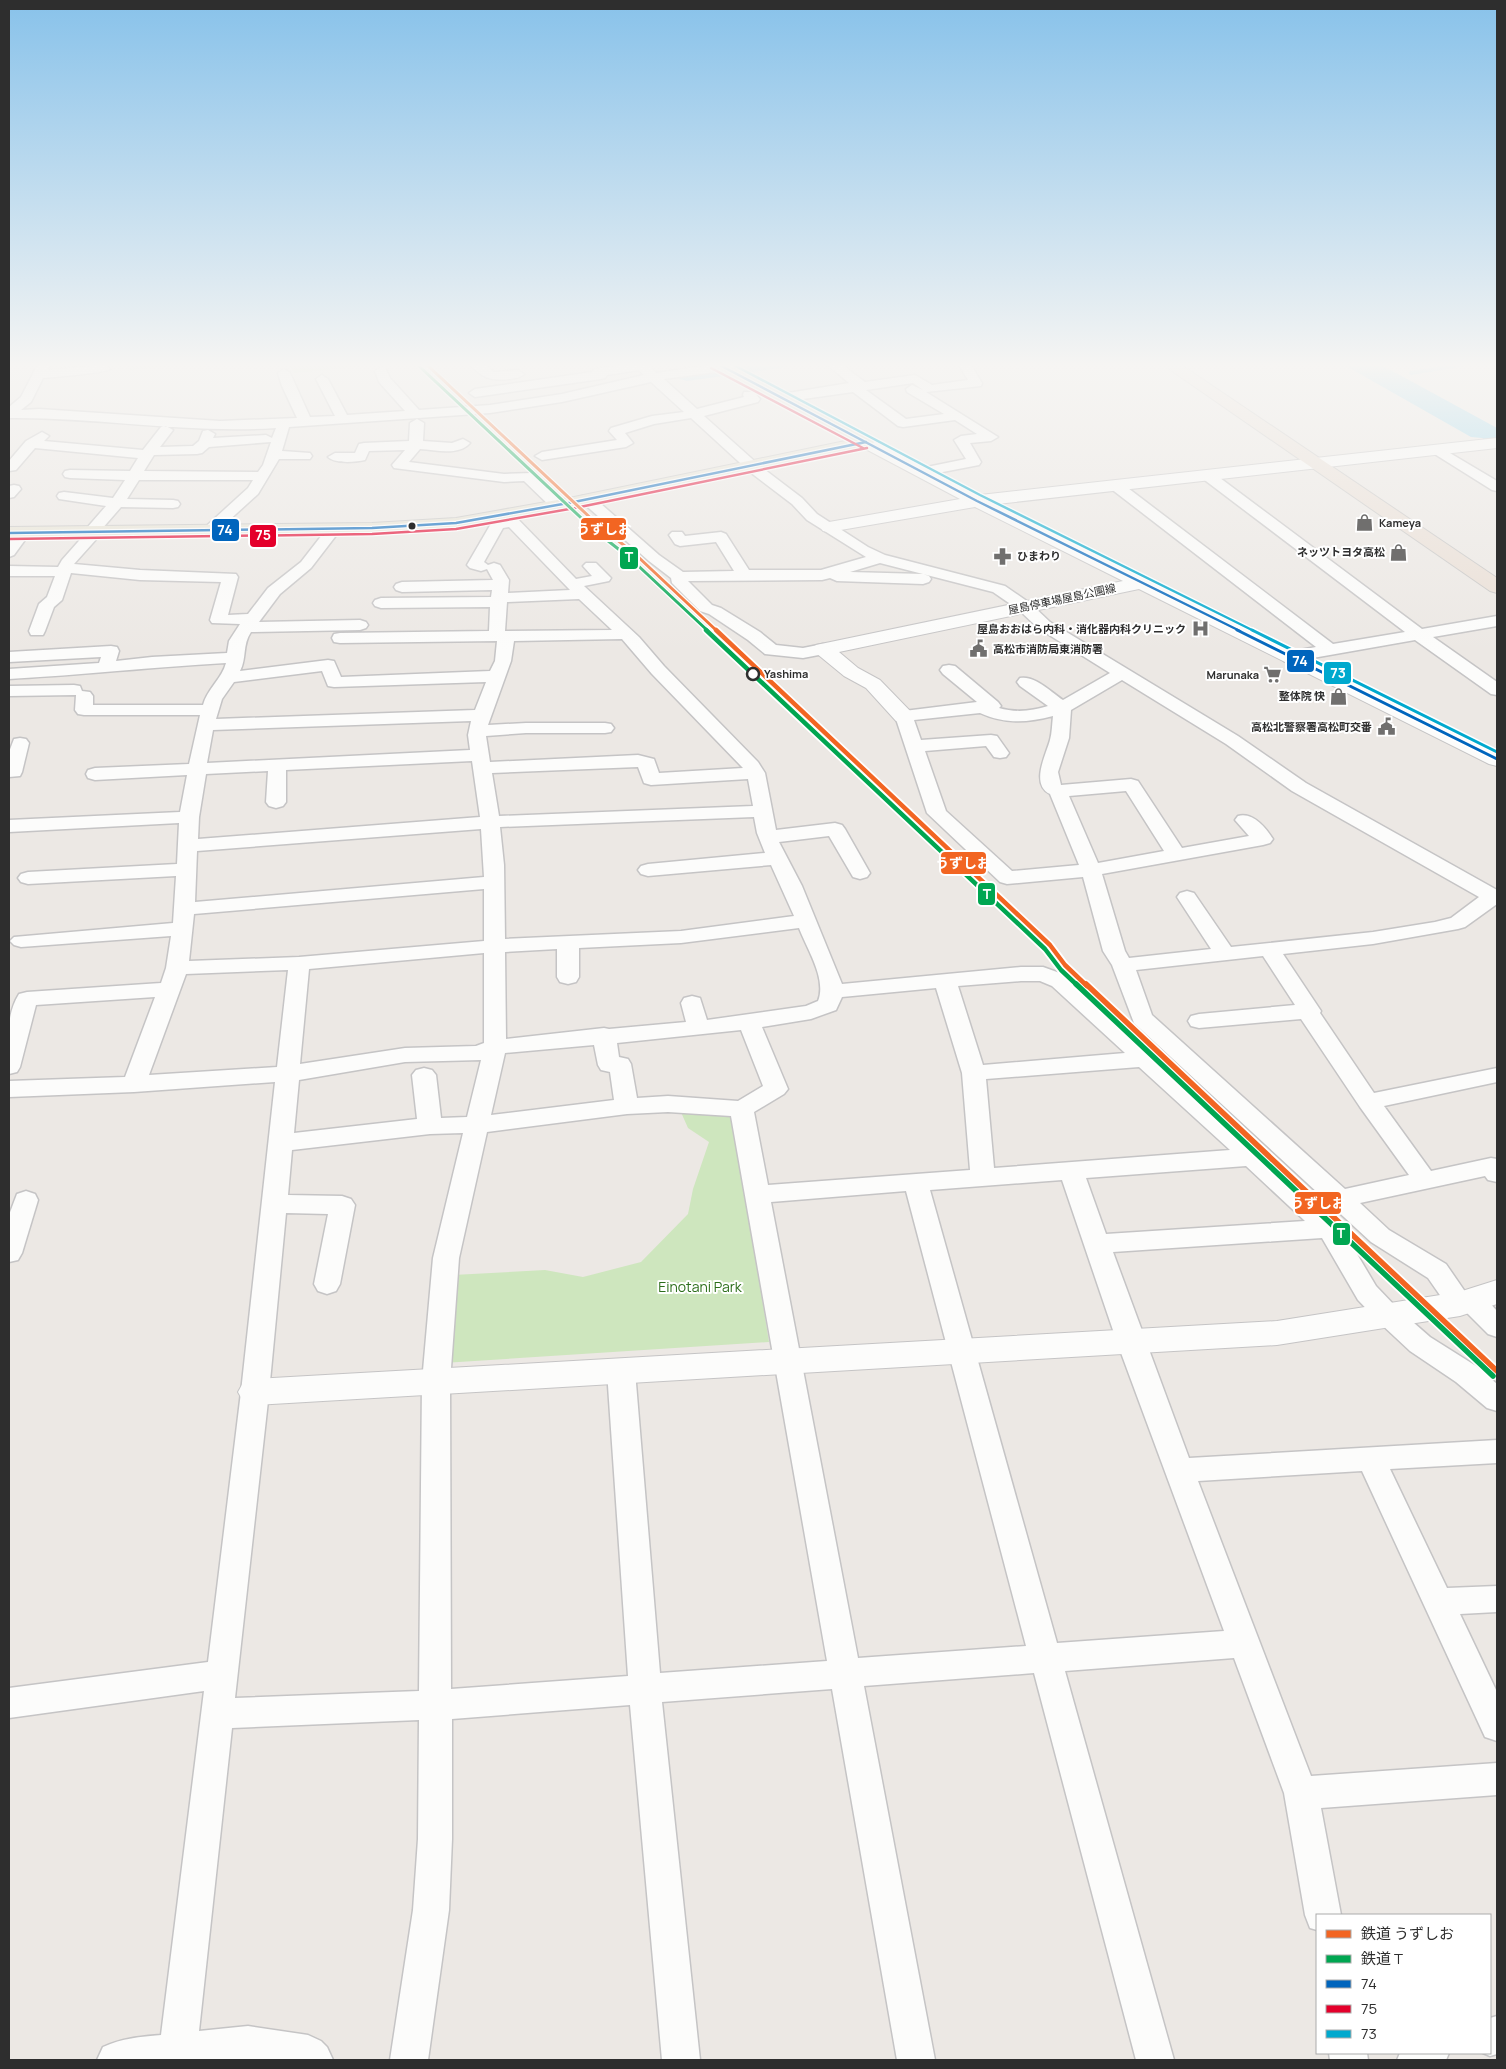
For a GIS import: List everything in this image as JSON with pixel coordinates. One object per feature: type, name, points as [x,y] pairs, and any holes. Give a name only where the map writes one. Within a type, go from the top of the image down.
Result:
[{"type":"highway","points":[[1319,459],[1497,573]]},
{"type":"highway","points":[[1319,459],[1497,587]]},
{"type":"main road","points":[[16,533],[334,529],[510,518],[557,505],[779,459]]},
{"type":"main road","name":"屋島停車場屋島公園線","points":[[897,459],[1140,583]]},
{"type":"main road","points":[[829,527],[906,515],[977,501],[1357,459]]},
{"type":"main road","points":[[1140,583],[1497,759]]},
{"type":"main road","name":"屋島停車場屋島公園線","points":[[823,649],[1140,583]]},
{"type":"main road","points":[[823,649],[851,672],[873,684],[904,716]]},
{"type":"main road","points":[[255,1392],[1276,1333],[1389,1316],[1476,1299]]},
{"type":"street","points":[[11,467],[18,459]]},
{"type":"street","points":[[80,459],[71,472],[135,476],[203,471],[262,476]]},
{"type":"street","points":[[38,631],[47,604],[54,600],[67,563],[117,503],[145,459]]},
{"type":"street","points":[[210,530],[253,491],[272,459]]},
{"type":"street","points":[[405,459],[399,465],[504,478],[527,476],[557,505]]},
{"type":"street","points":[[744,459],[797,501],[812,517],[863,550],[880,558],[999,589],[1044,625],[1232,740],[1299,786],[1495,897],[1458,923],[1373,938],[1123,965]]},
{"type":"street","points":[[922,472],[974,462],[972,459]]},
{"type":"street","points":[[1452,459],[1497,487]]},
{"type":"street","points":[[1207,475],[1419,635],[1497,690]]},
{"type":"street","points":[[1115,485],[1330,651]]},
{"type":"street","points":[[64,496],[117,503],[172,504]]},
{"type":"street","points":[[587,499],[654,558],[679,577],[744,575],[822,575],[863,578],[956,577]]},
{"type":"street","points":[[9,1089],[134,1084],[287,1074],[405,1055],[479,1053],[495,1047],[749,1022],[811,1012],[828,1005],[833,991],[829,976],[806,921],[768,837],[764,825],[760,782],[749,762],[658,670],[626,634],[578,589],[510,518],[498,525],[475,565],[488,567],[501,580],[496,624],[502,636],[503,661],[481,742],[490,822],[494,882],[495,1047],[446,1258],[436,1382],[435,1839],[431,1910],[409,2060]]},
{"type":"street","points":[[134,1084],[176,968],[183,929],[189,817],[213,699],[234,666],[233,658],[237,641],[249,623],[274,590],[306,565],[334,529]]},
{"type":"street","points":[[9,552],[16,533]]},
{"type":"street","points":[[677,535],[680,541],[721,537],[744,575]]},
{"type":"street","points":[[822,575],[880,558]]},
{"type":"street","points":[[591,566],[617,590]]},
{"type":"street","points":[[9,571],[65,570],[140,575],[230,577],[218,620],[249,623],[373,625]]},
{"type":"street","points":[[679,577],[678,580],[706,608],[715,611],[754,636],[771,650],[803,653],[823,649]]},
{"type":"street","points":[[381,603],[578,589],[603,578]]},
{"type":"street","points":[[402,587],[500,595]]},
{"type":"street","points":[[1290,657],[1497,621]]},
{"type":"street","points":[[340,638],[596,636],[626,634]]},
{"type":"street","points":[[9,657],[110,651],[106,667]]},
{"type":"street","points":[[9,674],[63,672],[233,658]]},
{"type":"street","points":[[228,678],[328,665],[334,682],[498,676]]},
{"type":"street","points":[[950,670],[992,706],[904,716],[937,813],[1007,878],[1090,870],[1263,840],[1245,820]]},
{"type":"street","points":[[982,707],[1008,717],[1062,708],[1122,673]]},
{"type":"street","points":[[1026,682],[1062,708]]},
{"type":"street","points":[[9,692],[79,693],[84,710],[125,710],[481,742],[638,761],[647,763],[651,779],[756,773]]},
{"type":"street","points":[[1062,708],[1060,738],[1048,772],[1052,788],[1058,791],[1131,785],[1177,855]]},
{"type":"street","points":[[120,727],[125,710]]},
{"type":"street","points":[[95,774],[277,765],[349,770],[481,742],[526,728],[605,728]]},
{"type":"street","points":[[915,746],[991,740],[1000,753]]},
{"type":"street","points":[[276,802],[277,765]]},
{"type":"street","points":[[1058,791],[1090,870],[1114,951],[1123,965],[1142,1018],[1380,1236],[1437,1271],[1476,1299],[1497,1327]]},
{"type":"street","points":[[188,846],[490,822],[762,811]]},
{"type":"street","points":[[9,826],[189,817]]},
{"type":"street","points":[[768,837],[836,829],[860,873]]},
{"type":"street","points":[[648,870],[778,858]]},
{"type":"street","points":[[28,878],[187,868]]},
{"type":"street","points":[[184,908],[494,882]]},
{"type":"street","points":[[1187,897],[1225,954]]},
{"type":"street","points":[[176,968],[299,963],[495,946],[681,937],[806,921]]},
{"type":"street","points":[[21,941],[183,929]]},
{"type":"street","points":[[568,942],[568,977]]},
{"type":"street","points":[[1270,949],[1310,1011],[1307,1011]]},
{"type":"street","points":[[178,2051],[255,1392],[299,963]]},
{"type":"street","points":[[833,991],[1021,974],[1043,974],[1060,981],[1329,1228],[1367,1293],[1389,1316],[1420,1344],[1466,1374],[1497,1400]]},
{"type":"street","points":[[945,981],[974,1073],[983,1177]]},
{"type":"street","points":[[9,1067],[27,999],[169,989]]},
{"type":"street","points":[[692,1003],[698,1027]]},
{"type":"street","points":[[1199,1021],[1307,1011]]},
{"type":"street","points":[[1307,1011],[1368,1102],[1426,1181]]},
{"type":"street","points":[[280,1143],[430,1126],[477,1125],[627,1106],[668,1104],[742,1109],[776,1089],[749,1022]]},
{"type":"street","points":[[604,1035],[609,1065],[620,1064],[627,1106]]},
{"type":"street","points":[[974,1073],[1143,1059]]},
{"type":"street","points":[[424,1075],[430,1126]]},
{"type":"street","points":[[1368,1102],[1497,1075]]},
{"type":"street","points":[[742,1109],[916,2060]]},
{"type":"street","points":[[758,1194],[1251,1157]]},
{"type":"street","points":[[1340,1200],[1491,1166],[1497,1174]]},
{"type":"street","points":[[1071,1170],[1131,1342],[1301,1793],[1323,1914]]},
{"type":"street","points":[[916,1182],[1155,2060]]},
{"type":"street","points":[[9,1253],[26,1200]]},
{"type":"street","points":[[274,1204],[342,1205],[327,1284]]},
{"type":"street","points":[[1097,1244],[1329,1228]]},
{"type":"street","points":[[621,1372],[645,1689],[681,2060]]},
{"type":"street","points":[[1179,1470],[1497,1451]]},
{"type":"street","points":[[1370,1458],[1497,1726]]},
{"type":"street","points":[[1439,1602],[1497,1599]]},
{"type":"street","points":[[217,1714],[436,1705],[1244,1643]]},
{"type":"street","points":[[9,1703],[222,1674]]},
{"type":"street","points":[[1301,1793],[1497,1779]]},
{"type":"street","points":[[116,2060],[124,2057],[248,2045],[308,2054],[314,2060]]},
{"type":"street","points":[[1416,2060],[1428,2054]]},
{"type":"green space","name":"Einotani Park","points":[[680,1110],[733,1115],[769,1342],[443,1363],[453,1275],[545,1270],[583,1277],[641,1262],[688,1214],[693,1189],[709,1142],[688,1128]]},
{"type":"rail line","name":"T","points":[[518,459],[593,529],[631,559],[1045,949],[1061,970],[1493,1376]]},
{"type":"rail line","name":"うずしお","points":[[527,459],[597,524],[635,554],[1050,945],[1065,965],[1497,1371]]},
{"type":"transit line","name":"74","points":[[9,533],[372,528],[456,523],[574,502],[785,459]]},
{"type":"transit line","name":"75","points":[[9,539],[372,534],[456,529],[575,508],[816,459]]},
{"type":"transit line","name":"74","points":[[897,459],[977,501],[1497,759]]},
{"type":"transit line","name":"73","points":[[911,459],[980,495],[1497,752]]},
{"type":"place","name":"Kameya","points":[[1365,523]]},
{"type":"place","name":"ネッツトヨタ高松","points":[[1399,552]]},
{"type":"place","name":"ひまわり","points":[[1003,556]]},
{"type":"place","name":"屋島おおはら内科・消化器内科クリニック","points":[[1200,629]]},
{"type":"place","name":"高松市消防局東消防署","points":[[979,649]]},
{"type":"place","name":"Yashima","points":[[753,674]]},
{"type":"place","name":"Marunaka","points":[[1273,675]]},
{"type":"place","name":"整体院 快","points":[[1339,696]]},
{"type":"place","name":"高松北警察署高松町交番","points":[[1386,727]]}]
